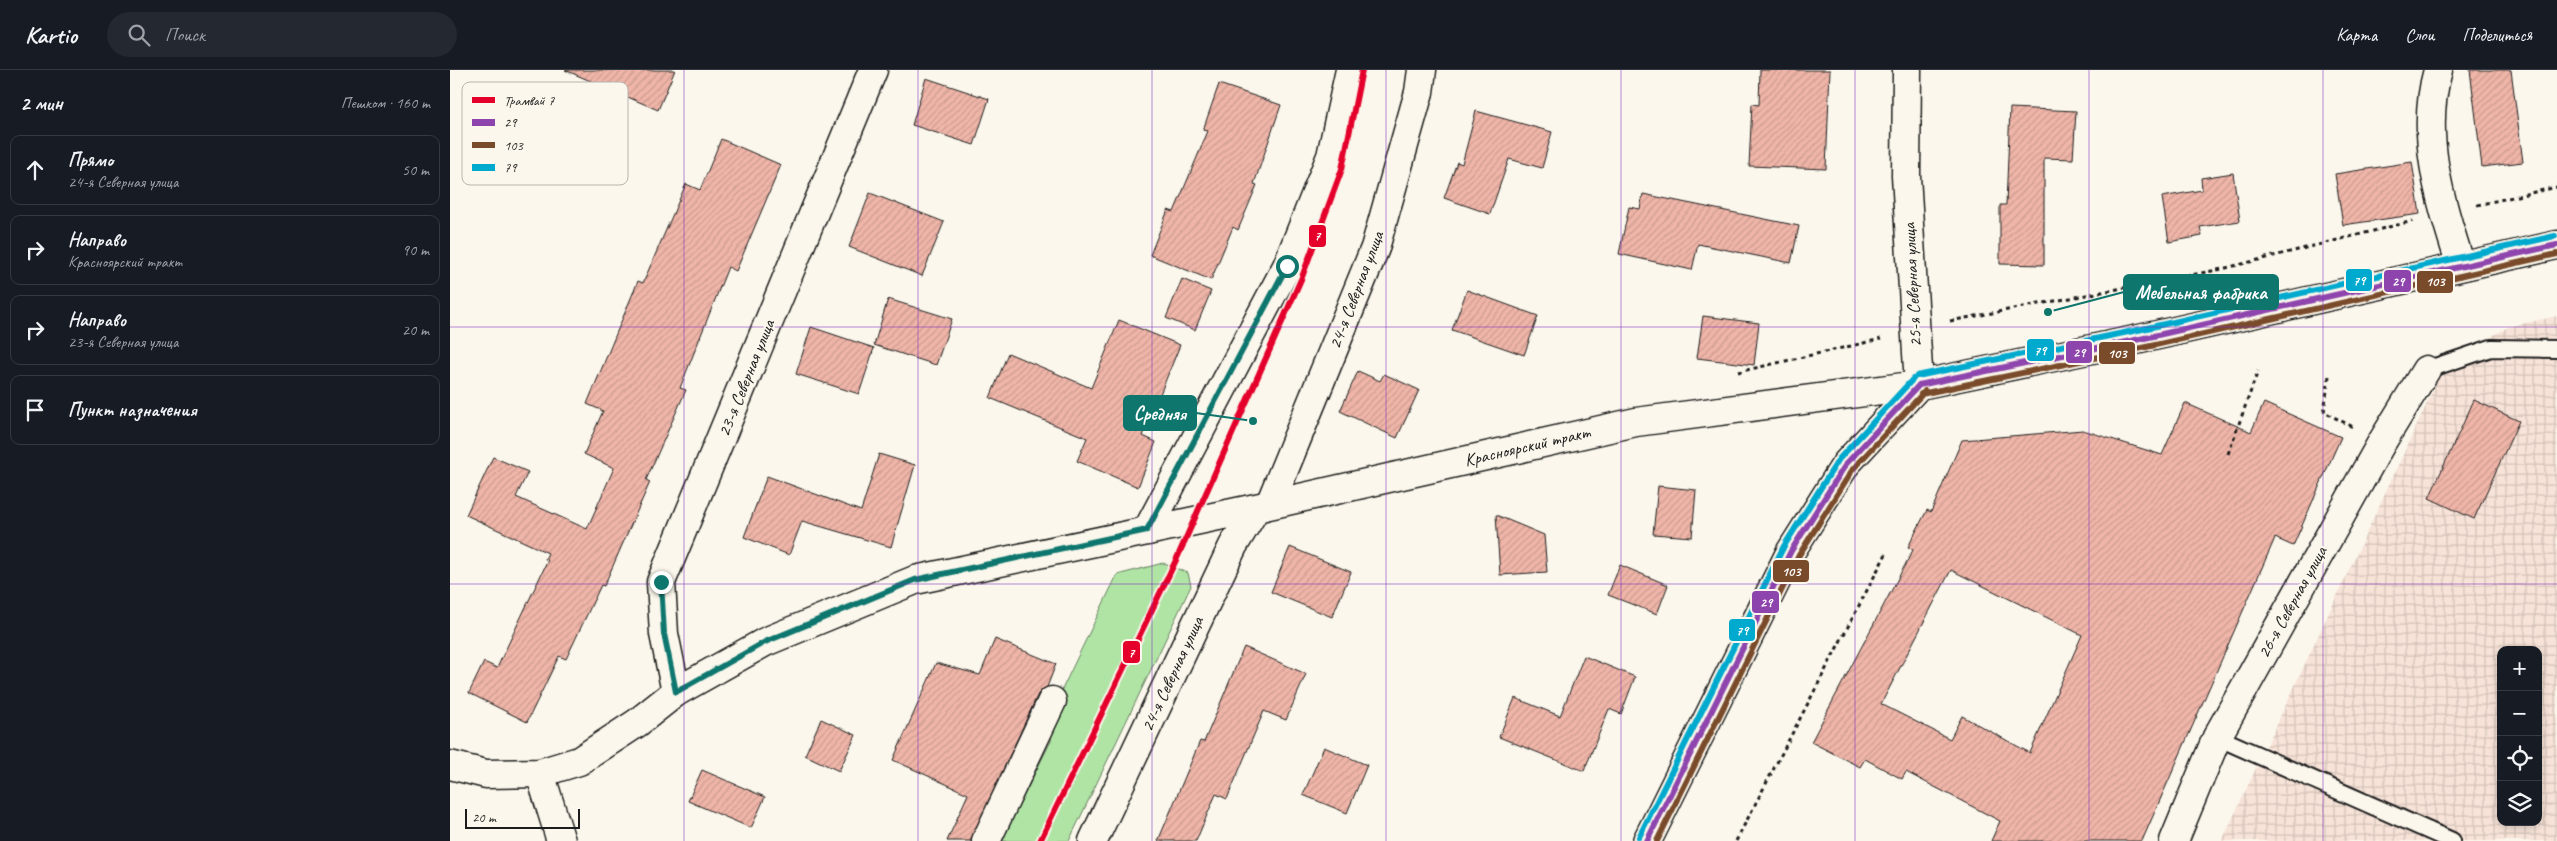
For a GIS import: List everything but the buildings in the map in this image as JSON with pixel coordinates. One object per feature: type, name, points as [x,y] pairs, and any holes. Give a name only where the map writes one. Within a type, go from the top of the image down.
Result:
[{"type":"main road","name":"23-я Северная улица","points":[[676,692],[664,634],[661,582],[873,70]]},
{"type":"main road","points":[[1147,530],[1287,266],[1331,156],[1350,70]]},
{"type":"main road","name":"24-я Северная улица","points":[[1093,841],[1233,546],[1263,506],[1375,248],[1419,92],[1422,70]]},
{"type":"main road","name":"25-я Северная улица","points":[[1907,70],[1906,176],[1919,385]]},
{"type":"main road","points":[[2438,70],[2431,94],[2430,153],[2444,213],[2461,266]]},
{"type":"main road","name":"Красноярский тракт","points":[[450,765],[486,774],[540,773],[580,761],[637,723],[676,692],[765,642],[915,580],[1263,506],[1636,422],[1919,385],[2557,245]]},
{"type":"main road","name":"26-я Северная улица","points":[[2174,841],[2216,737],[2382,442],[2426,370]]},
{"type":"main road","points":[[1647,841],[1791,551],[1846,464],[1919,385]]},
{"type":"main road","points":[[986,841],[1052,701]]},
{"type":"main road","points":[[540,773],[561,841]]},
{"type":"lane","points":[[2426,370],[2490,348],[2557,349]]},
{"type":"lane","points":[[2216,737],[2452,841]]},
{"type":"path","points":[[2228,454],[2258,371]]},
{"type":"path","points":[[2329,376],[2324,412],[2382,442]]},
{"type":"path","points":[[1736,841],[1887,552]]},
{"type":"shaded area","points":[[2557,316],[2557,841],[2222,841],[2446,363],[2508,327]]},
{"type":"green space","points":[[1163,563],[1188,573],[1191,586],[1069,841],[1001,841],[1051,741],[1056,702],[1117,575]]},
{"type":"tram line","name":"7","points":[[1040,841],[1178,556],[1302,277],[1342,169],[1362,70]]},
{"type":"transit line","name":"79","points":[[1917,376],[2138,330],[2555,236]]},
{"type":"transit line","name":"29","points":[[1919,385],[2140,339],[2557,245]]},
{"type":"transit line","name":"103","points":[[1921,394],[2142,348],[2557,254]]},
{"type":"transit line","name":"79","points":[[1639,837],[1784,546],[1839,459],[1913,379]]},
{"type":"transit line","name":"29","points":[[1647,841],[1791,551],[1846,464],[1919,385]]},
{"type":"transit line","name":"103","points":[[1657,841],[1799,555],[1853,469],[1925,391]]},
{"type":"place","name":"Мебельная фабрика","points":[[2048,312]]},
{"type":"place","name":"Средняя","points":[[1253,421]]},
{"type":"route","points":[[661,582],[664,634],[676,692],[765,642],[915,580],[1147,530],[1287,266]]}]
